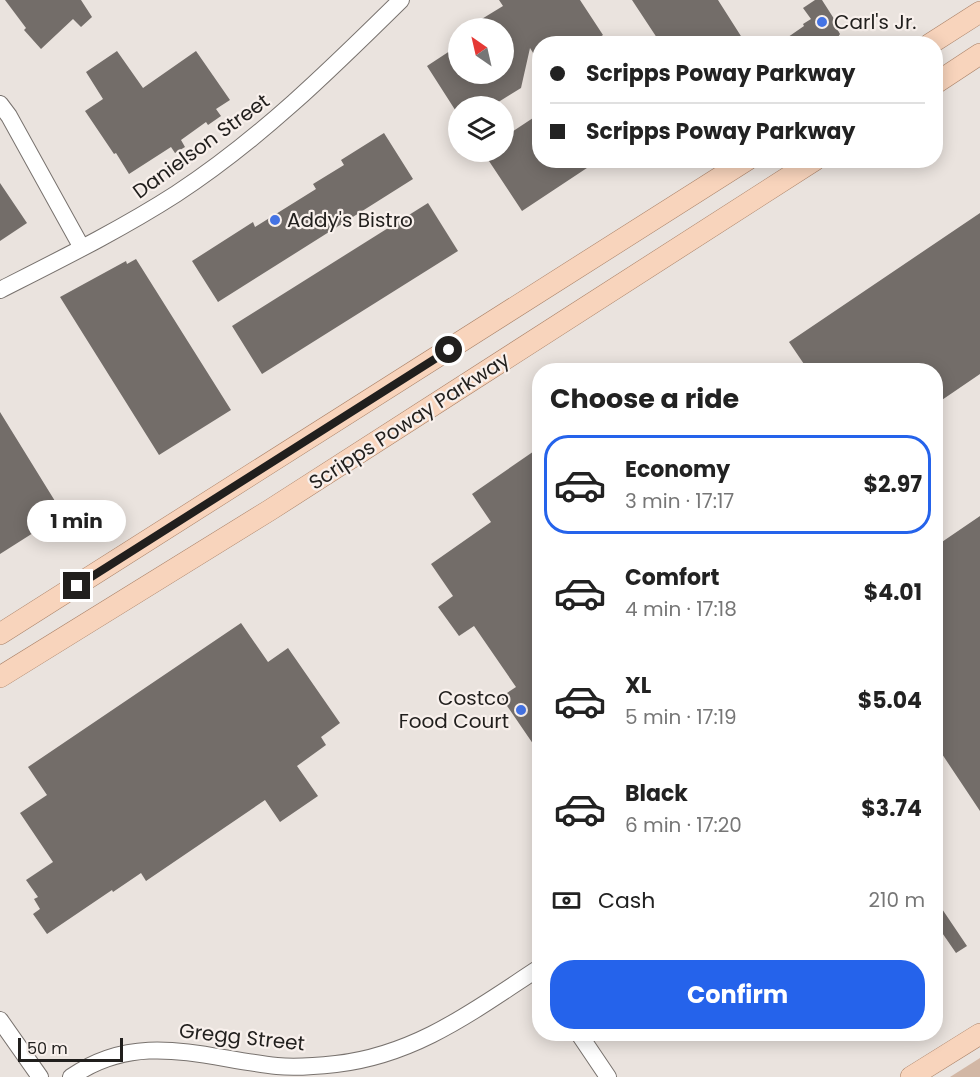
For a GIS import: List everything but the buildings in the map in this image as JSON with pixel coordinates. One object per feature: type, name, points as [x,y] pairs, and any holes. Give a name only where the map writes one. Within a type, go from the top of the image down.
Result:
[{"type":"main road","points":[[942,36],[980,12]]},
{"type":"main road","points":[[943,78],[980,54]]},
{"type":"main road","name":"Scripps Poway Parkway","points":[[0,634],[734,168]]},
{"type":"main road","name":"Scripps Poway Parkway","points":[[0,677],[280,504],[803,168]]},
{"type":"main road","points":[[911,1077],[980,1034]]},
{"type":"street","name":"Danielson Street","points":[[0,290],[82,248],[176,194],[245,144],[305,93],[400,0]]},
{"type":"street","points":[[0,104],[16,128],[82,248]]},
{"type":"street","name":"Gregg Street","points":[[71,1077],[105,1058],[150,1049],[280,1067],[337,1064],[368,1059],[413,1044],[446,1029],[532,977]]},
{"type":"street","points":[[0,1020],[40,1077]]},
{"type":"street","points":[[584,1041],[608,1077]]},
{"type":"shaded area","points":[[980,1058],[980,1077],[950,1077]]},
{"type":"place","name":"Carl's Jr.","points":[[822,22]]},
{"type":"place","name":"Addy's Bistro","points":[[275,220]]},
{"type":"place","name":"Costco Food Court","points":[[521,710]]},
{"type":"route","points":[[77,586],[449,350]]}]
